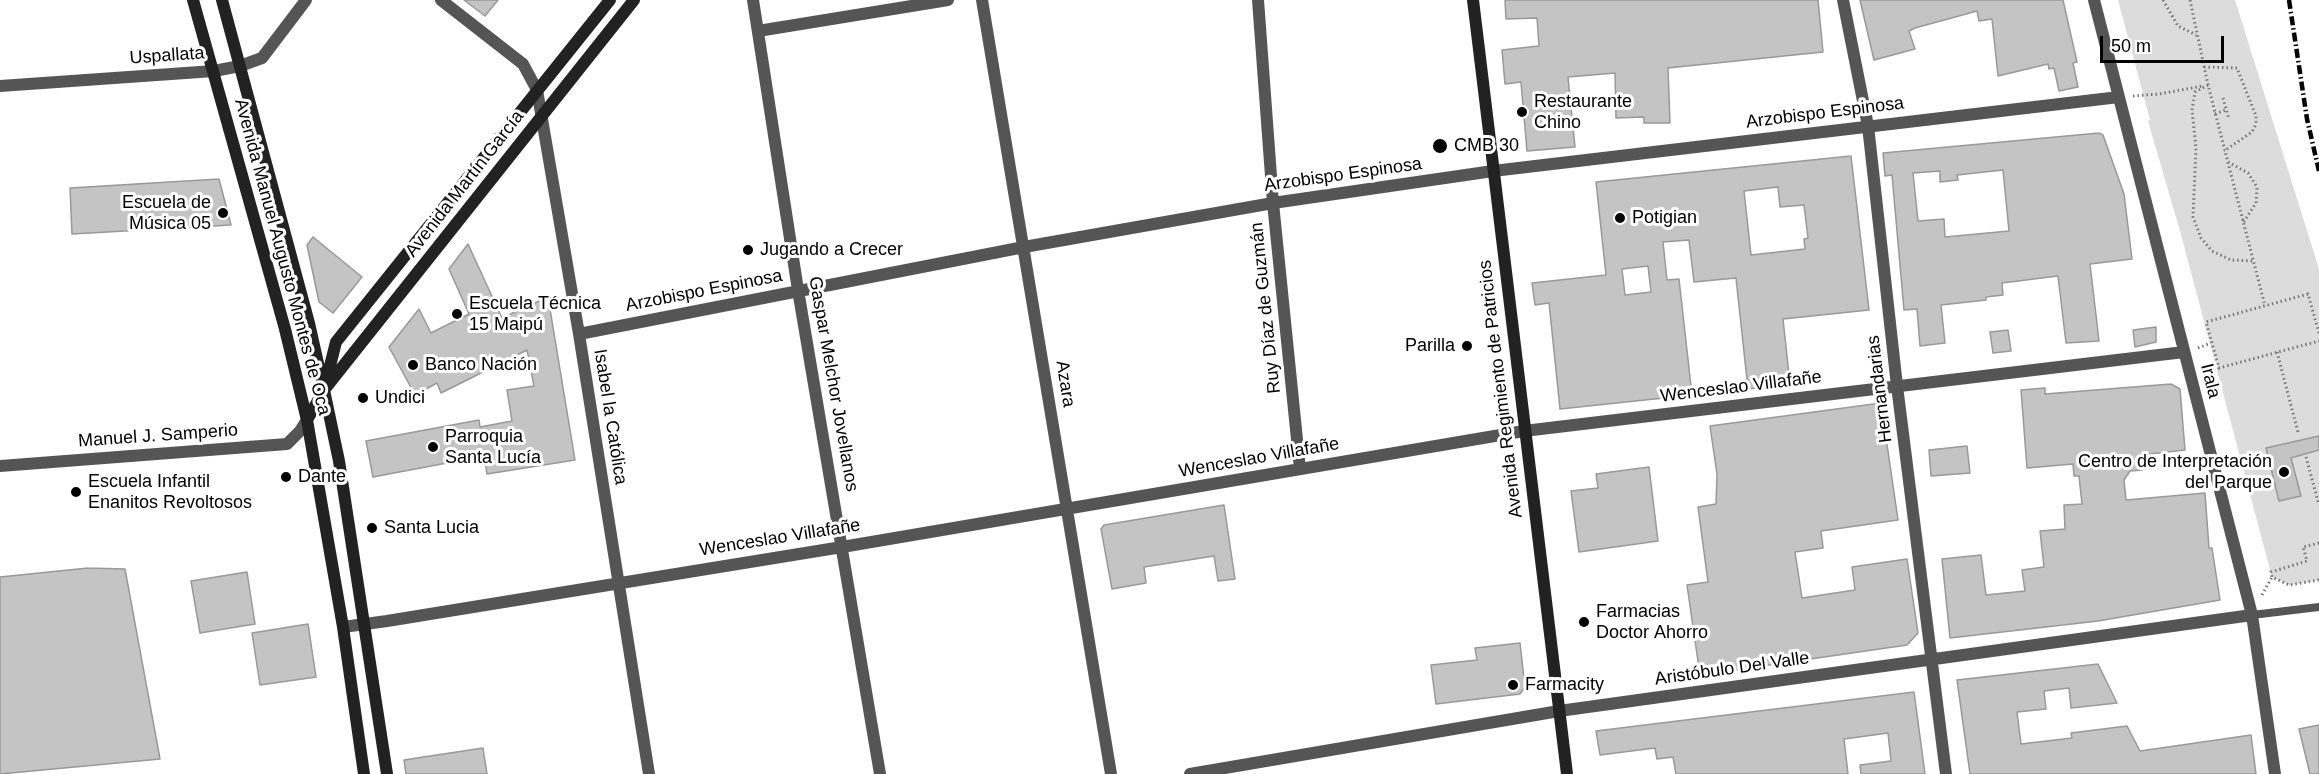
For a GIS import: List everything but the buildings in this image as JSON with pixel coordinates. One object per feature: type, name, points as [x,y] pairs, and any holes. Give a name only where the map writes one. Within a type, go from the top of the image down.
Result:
[{"type":"main road","name":"Avenida Manuel Augusto Montes de Oca","points":[[193,0],[285,329],[307,420],[344,627],[364,774]]},
{"type":"main road","name":"Avenida Manuel Augusto Montes de Oca","points":[[222,0],[309,323],[324,390],[339,461],[387,774]]},
{"type":"main road","name":"Avenida Martín García","points":[[324,390],[336,342],[610,0]]},
{"type":"main road","name":"Avenida Martín García","points":[[307,420],[324,390],[634,0]]},
{"type":"main road","name":"Avenida Regimiento de Patricios","points":[[1473,0],[1567,774]]},
{"type":"street","name":"Uspallata","points":[[0,87],[240,66],[262,58],[306,0]]},
{"type":"street","name":"Isabel la Católica","points":[[441,0],[523,64],[537,90],[579,334],[649,774]]},
{"type":"street","name":"Gaspar Melchor Jovellanos","points":[[753,0],[798,290],[880,774]]},
{"type":"street","points":[[758,32],[948,0]]},
{"type":"street","name":"Azara","points":[[982,0],[1111,774]]},
{"type":"street","name":"Ruy Díaz de Guzmán","points":[[1258,0],[1273,203],[1300,469]]},
{"type":"street","name":"Hernandarias","points":[[1843,0],[1868,126],[1897,386],[1946,774]]},
{"type":"street","name":"Irala","points":[[2094,0],[2252,615],[2275,774]]},
{"type":"street","name":"Arzobispo Espinosa","points":[[579,334],[1024,247],[1273,203],[1493,171],[2119,97]]},
{"type":"street","name":"Wenceslao Villafañe","points":[[344,627],[842,547],[1524,431],[2184,352]]},
{"type":"street","name":"Manuel J. Samperio","points":[[0,466],[287,444],[307,420]]},
{"type":"street","name":"Aristóbulo Del Valle","points":[[1190,774],[1559,711],[2252,615]]},
{"type":"lane","name":"Aristóbulo Del Valle","points":[[2252,615],[2319,607]]},
{"type":"path","points":[[2163,0],[2178,26],[2196,35]]},
{"type":"path","points":[[2190,0],[2196,35],[2224,151],[2265,306]]},
{"type":"path","points":[[2204,67],[2237,68],[2256,116],[2256,124],[2252,132],[2224,151]]},
{"type":"path","points":[[2119,97],[2159,94],[2208,85]]},
{"type":"path","points":[[2208,85],[2195,92],[2192,110],[2196,148],[2193,218],[2200,238],[2212,251],[2231,260],[2253,261]]},
{"type":"path","points":[[2223,98],[2229,119]]},
{"type":"path","points":[[2215,114],[2226,110]]},
{"type":"path","points":[[2228,162],[2248,173],[2257,187],[2256,203],[2243,223]]},
{"type":"path","points":[[2319,333],[2308,294],[2206,322],[2219,368],[2319,341]]},
{"type":"path","points":[[2277,352],[2298,432]]},
{"type":"path","points":[[2306,457],[2319,505]]},
{"type":"path","points":[[2319,543],[2303,547],[2307,561],[2271,572],[2272,577],[2289,585],[2319,580]]},
{"type":"shaded area","points":[[2118,0],[2235,0],[2319,269],[2319,580],[2289,585],[2272,577],[2180,231],[2148,121],[2150,120]]},
{"type":"railway","points":[[2289,0],[2307,119],[2319,171]]},
{"type":"place","name":"Restaurante Chino","points":[[1522,112]]},
{"type":"place","name":"CMB 30","points":[[1440,146]]},
{"type":"place","name":"Escuela de Música 05","points":[[223,213]]},
{"type":"place","name":"Potigian","points":[[1620,218]]},
{"type":"place","name":"Jugando a Crecer","points":[[748,250]]},
{"type":"place","name":"Escuela Técnica 15 Maipú","points":[[457,314]]},
{"type":"place","name":"Parilla","points":[[1467,346]]},
{"type":"place","name":"Banco Nación","points":[[413,365]]},
{"type":"place","name":"Undici","points":[[363,398]]},
{"type":"place","name":"Parroquia Santa Lucía","points":[[433,447]]},
{"type":"place","name":"Centro de Interpretación del Parque","points":[[2284,472]]},
{"type":"place","name":"Dante","points":[[286,477]]},
{"type":"place","name":"Escuela Infantil Enanitos Revoltosos","points":[[76,492]]},
{"type":"place","name":"Santa Lucia","points":[[372,528]]},
{"type":"place","name":"Farmacias Doctor Ahorro","points":[[1584,622]]},
{"type":"place","name":"Farmacity","points":[[1513,685]]}]
